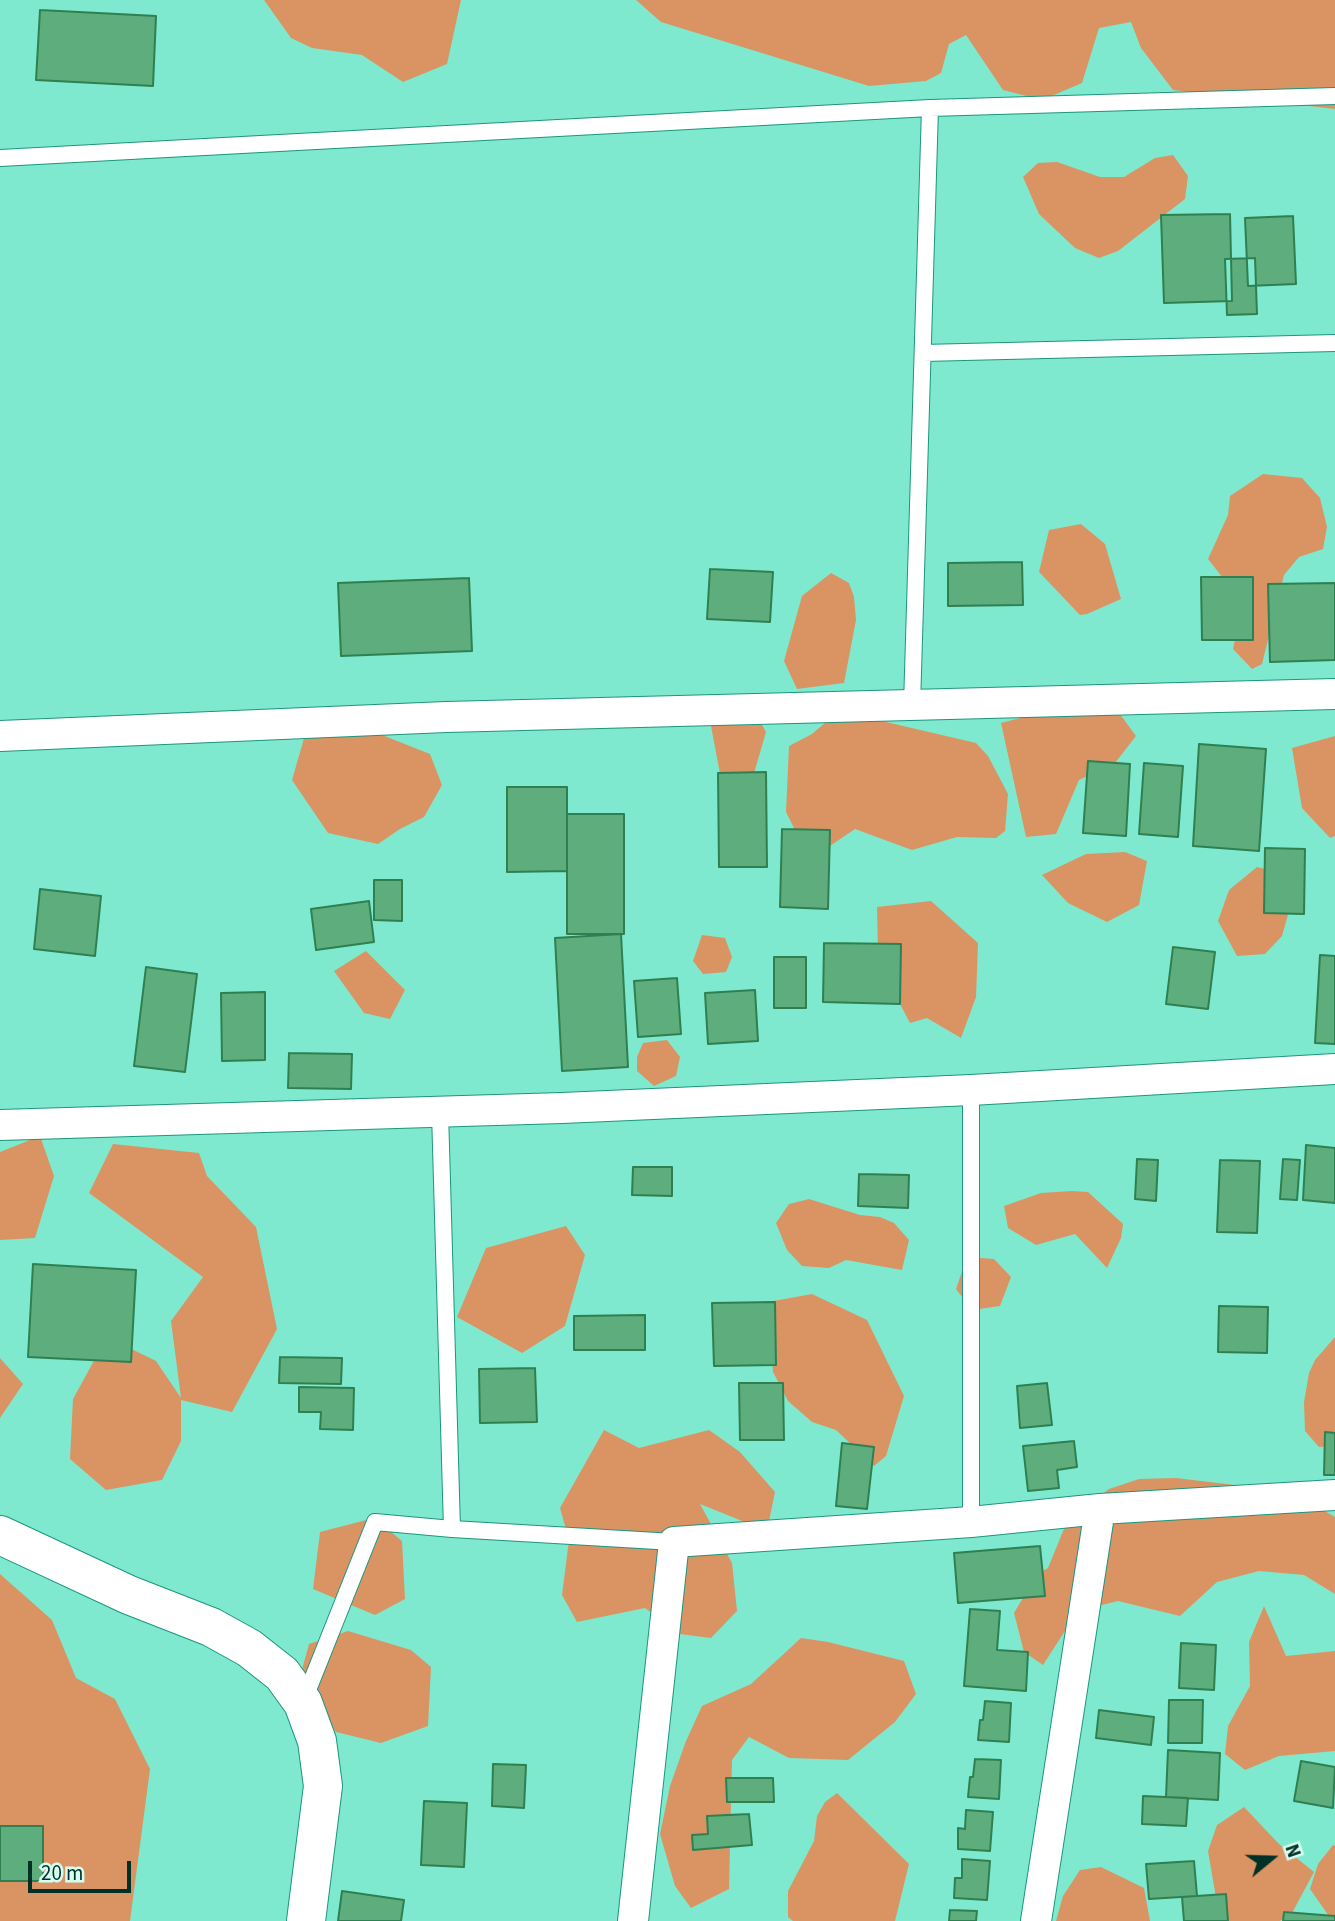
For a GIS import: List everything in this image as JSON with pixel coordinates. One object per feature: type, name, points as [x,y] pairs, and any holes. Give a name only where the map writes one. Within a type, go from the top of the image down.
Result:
[{"type":"main road","points":[[0,1535],[129,1595],[211,1627],[249,1648],[282,1674],[303,1703],[317,1741],[323,1786],[306,1921]]},
{"type":"street","points":[[0,736],[446,717],[1335,694]]},
{"type":"street","points":[[0,1125],[440,1112],[971,1090],[1335,1069]]},
{"type":"street","points":[[633,1921],[674,1542],[971,1522],[1100,1509],[1335,1495]]},
{"type":"street","points":[[1035,1921],[1100,1509]]},
{"type":"lane","points":[[0,158],[930,108],[1335,96]]},
{"type":"lane","points":[[912,705],[930,108]]},
{"type":"lane","points":[[923,353],[1335,343]]},
{"type":"lane","points":[[971,1090],[971,1522]]},
{"type":"lane","points":[[440,1112],[452,1529]]},
{"type":"lane","points":[[303,1703],[374,1522],[674,1542]]},
{"type":"shaded area","points":[[264,0],[461,0],[447,64],[403,82],[362,55],[312,48],[291,38]]},
{"type":"shaded area","points":[[636,0],[1335,0],[1335,109],[1173,90],[1141,48],[1131,22],[1099,28],[1082,83],[1042,100],[1003,90],[966,35],[949,44],[941,73],[926,81],[869,86],[661,22]]},
{"type":"shaded area","points":[[1173,155],[1188,176],[1185,199],[1118,251],[1099,258],[1075,248],[1039,214],[1023,177],[1038,163],[1057,162],[1100,177],[1124,177],[1155,158]]},
{"type":"shaded area","points":[[1263,474],[1302,478],[1320,498],[1327,527],[1323,549],[1299,557],[1284,575],[1262,664],[1252,669],[1233,649],[1239,620],[1234,592],[1208,559],[1228,515],[1230,496]]},
{"type":"shaded area","points":[[1081,524],[1105,544],[1121,599],[1080,615],[1039,572],[1049,530]]},
{"type":"shaded area","points":[[831,573],[849,583],[854,597],[856,620],[844,683],[797,689],[784,661],[802,596]]},
{"type":"shaded area","points":[[1103,691],[1136,736],[1115,763],[1079,780],[1056,834],[1026,837],[1001,723],[1067,706]]},
{"type":"shaded area","points":[[839,711],[976,743],[988,756],[1008,794],[1005,831],[996,838],[957,837],[912,850],[855,829],[818,854],[804,848],[786,812],[789,746],[812,734]]},
{"type":"shaded area","points":[[760,721],[766,732],[750,787],[721,779],[711,726]]},
{"type":"shaded area","points":[[307,728],[372,731],[430,754],[442,785],[424,817],[378,844],[328,833],[292,780]]},
{"type":"shaded area","points":[[1335,736],[1335,836],[1330,838],[1302,808],[1292,748]]},
{"type":"shaded area","points":[[1125,852],[1147,861],[1139,905],[1107,922],[1068,903],[1042,875],[1086,854]]},
{"type":"shaded area","points":[[1257,867],[1286,874],[1289,911],[1282,936],[1265,954],[1237,956],[1218,921],[1229,890]]},
{"type":"shaded area","points":[[931,901],[978,943],[976,997],[961,1038],[927,1018],[910,1023],[889,983],[878,952],[877,907]]},
{"type":"shaded area","points":[[702,935],[725,938],[732,957],[726,972],[703,974],[693,961]]},
{"type":"shaded area","points":[[366,951],[405,990],[390,1019],[364,1013],[334,971]]},
{"type":"shaded area","points":[[667,1040],[680,1057],[676,1076],[654,1086],[637,1071],[637,1057],[643,1043]]},
{"type":"shaded area","points":[[40,1136],[54,1176],[35,1238],[0,1240],[0,1152]]},
{"type":"shaded area","points":[[113,1144],[199,1153],[207,1176],[256,1227],[277,1329],[232,1412],[181,1400],[181,1441],[162,1480],[106,1490],[70,1459],[73,1399],[107,1337],[156,1361],[181,1398],[171,1321],[203,1277],[89,1193]]},
{"type":"shaded area","points":[[1088,1192],[1123,1224],[1121,1238],[1107,1268],[1075,1234],[1036,1245],[1008,1228],[1004,1206],[1041,1193]]},
{"type":"shaded area","points":[[809,1199],[894,1223],[909,1240],[902,1270],[846,1260],[829,1268],[802,1266],[787,1250],[776,1223],[789,1204]]},
{"type":"shaded area","points":[[566,1226],[585,1255],[565,1326],[522,1353],[457,1317],[486,1248]]},
{"type":"shaded area","points":[[967,1257],[994,1259],[1011,1277],[1000,1306],[972,1310],[956,1289]]},
{"type":"shaded area","points":[[812,1294],[867,1320],[904,1396],[886,1456],[874,1466],[836,1430],[812,1422],[788,1401],[773,1372],[768,1302]]},
{"type":"shaded area","points":[[1335,1337],[1335,1438],[1331,1446],[1319,1447],[1305,1431],[1304,1402],[1309,1373],[1315,1360]]},
{"type":"shaded area","points":[[0,1358],[23,1384],[0,1418]]},
{"type":"shaded area","points":[[604,1430],[639,1448],[709,1430],[740,1452],[775,1492],[767,1531],[700,1504],[732,1563],[737,1611],[711,1638],[680,1634],[645,1608],[577,1622],[562,1595],[569,1540],[560,1508]]},
{"type":"shaded area","points":[[1176,1478],[1243,1486],[1321,1509],[1335,1517],[1335,1594],[1304,1575],[1259,1571],[1217,1582],[1180,1616],[1118,1601],[1086,1609],[1072,1620],[1043,1665],[1024,1652],[1014,1613],[1037,1574],[1048,1568],[1068,1519],[1109,1489],[1139,1479]]},
{"type":"shaded area","points":[[374,1518],[402,1541],[405,1599],[375,1615],[313,1589],[320,1532]]},
{"type":"shaded area","points":[[0,1574],[52,1620],[76,1678],[115,1699],[150,1769],[130,1921],[0,1921]]},
{"type":"shaded area","points":[[1264,1606],[1286,1656],[1335,1651],[1335,1751],[1279,1756],[1245,1770],[1225,1754],[1228,1726],[1250,1686],[1249,1642]]},
{"type":"shaded area","points":[[348,1631],[411,1650],[431,1667],[428,1726],[381,1743],[336,1732],[300,1677],[309,1644]]},
{"type":"shaded area","points":[[801,1638],[904,1661],[916,1694],[895,1722],[848,1760],[789,1758],[749,1737],[732,1760],[729,1889],[691,1908],[675,1886],[660,1834],[670,1786],[686,1741],[702,1706],[751,1684]]},
{"type":"shaded area","points":[[837,1793],[909,1864],[895,1921],[793,1921],[788,1917],[788,1891],[814,1841],[817,1816],[825,1802]]},
{"type":"shaded area","points":[[1244,1807],[1279,1844],[1314,1872],[1292,1913],[1280,1921],[1220,1921],[1208,1851],[1217,1825]]},
{"type":"shaded area","points":[[1333,1845],[1335,1921],[1310,1889],[1318,1864]]},
{"type":"shaded area","points":[[1101,1867],[1144,1888],[1150,1921],[1056,1921],[1063,1896],[1080,1870]]},
{"type":"building","points":[[40,10],[156,16],[153,86],[36,80]]},
{"type":"building","points":[[1230,214],[1232,301],[1164,303],[1161,215]]},
{"type":"building","points":[[1293,216],[1296,284],[1248,286],[1245,218]]},
{"type":"building","points":[[1255,258],[1257,314],[1227,315],[1225,259]]},
{"type":"building","points":[[1022,562],[1023,605],[948,606],[948,563]]},
{"type":"building","points":[[710,569],[773,572],[770,622],[707,619]]},
{"type":"building","points":[[1201,577],[1253,577],[1253,640],[1202,640]]},
{"type":"building","points":[[469,578],[472,651],[341,656],[338,583]]},
{"type":"building","points":[[1335,583],[1335,660],[1270,662],[1268,584]]},
{"type":"building","points":[[1199,744],[1266,749],[1259,851],[1193,846]]},
{"type":"building","points":[[1088,761],[1130,764],[1126,836],[1083,833]]},
{"type":"building","points":[[1144,763],[1183,766],[1178,837],[1139,834]]},
{"type":"building","points":[[766,772],[767,867],[719,867],[718,773]]},
{"type":"building","points":[[507,787],[567,787],[567,871],[507,872]]},
{"type":"building","points":[[567,814],[624,814],[624,934],[567,934]]},
{"type":"building","points":[[782,829],[830,830],[828,909],[780,907]]},
{"type":"building","points":[[1265,848],[1305,849],[1304,914],[1264,913]]},
{"type":"building","points":[[374,880],[402,880],[402,921],[374,920]]},
{"type":"building","points":[[40,889],[101,896],[95,956],[34,949]]},
{"type":"building","points":[[369,901],[374,942],[316,950],[311,909]]},
{"type":"building","points":[[621,934],[628,1067],[562,1071],[555,938]]},
{"type":"building","points":[[824,943],[901,944],[900,1004],[823,1002]]},
{"type":"building","points":[[1173,947],[1215,952],[1208,1009],[1166,1004]]},
{"type":"building","points":[[1320,955],[1335,956],[1335,1044],[1315,1043]]},
{"type":"building","points":[[774,957],[806,957],[806,1008],[774,1008]]},
{"type":"building","points":[[146,967],[197,974],[185,1072],[134,1066]]},
{"type":"building","points":[[677,978],[681,1034],[638,1037],[634,981]]},
{"type":"building","points":[[755,990],[758,1041],[708,1044],[705,993]]},
{"type":"building","points":[[265,992],[265,1060],[222,1061],[221,993]]},
{"type":"building","points":[[289,1053],[352,1054],[351,1089],[288,1088]]},
{"type":"building","points":[[1306,1145],[1335,1148],[1335,1203],[1303,1200]]},
{"type":"building","points":[[1137,1159],[1158,1160],[1156,1201],[1135,1199]]},
{"type":"building","points":[[1283,1159],[1300,1160],[1297,1200],[1280,1199]]},
{"type":"building","points":[[1220,1160],[1260,1161],[1257,1233],[1217,1232]]},
{"type":"building","points":[[633,1167],[672,1167],[672,1196],[632,1195]]},
{"type":"building","points":[[859,1174],[909,1175],[908,1208],[858,1206]]},
{"type":"building","points":[[33,1264],[136,1270],[131,1362],[28,1357]]},
{"type":"building","points":[[775,1302],[776,1365],[714,1366],[712,1303]]},
{"type":"building","points":[[1219,1306],[1268,1307],[1267,1353],[1218,1352]]},
{"type":"building","points":[[645,1315],[645,1350],[574,1350],[574,1316]]},
{"type":"building","points":[[280,1357],[342,1358],[341,1384],[279,1383]]},
{"type":"building","points":[[535,1368],[537,1422],[480,1423],[479,1369]]},
{"type":"building","points":[[739,1383],[783,1383],[784,1440],[740,1440]]},
{"type":"building","points":[[1047,1383],[1052,1425],[1020,1428],[1017,1386]]},
{"type":"building","points":[[299,1387],[354,1388],[353,1430],[320,1429],[321,1412],[299,1412]]},
{"type":"building","points":[[1325,1432],[1335,1433],[1335,1475],[1324,1475]]},
{"type":"building","points":[[1074,1441],[1077,1467],[1057,1470],[1059,1488],[1028,1491],[1023,1446]]},
{"type":"building","points":[[842,1443],[874,1447],[867,1509],[836,1506]]},
{"type":"building","points":[[1040,1546],[1045,1596],[958,1603],[954,1553]]},
{"type":"building","points":[[970,1609],[1000,1611],[997,1650],[1028,1652],[1026,1691],[964,1686]]},
{"type":"building","points":[[1181,1643],[1216,1645],[1214,1690],[1179,1688]]},
{"type":"building","points":[[1169,1700],[1203,1700],[1202,1743],[1168,1743]]},
{"type":"building","points":[[985,1701],[1011,1703],[1009,1742],[978,1740]]},
{"type":"building","points":[[1099,1710],[1154,1717],[1151,1745],[1096,1738]]},
{"type":"building","points":[[1168,1750],[1220,1753],[1218,1800],[1166,1797]]},
{"type":"building","points":[[975,1759],[1001,1760],[999,1799],[968,1797]]},
{"type":"building","points":[[1301,1761],[1335,1767],[1333,1808],[1294,1801]]},
{"type":"building","points":[[493,1764],[526,1765],[524,1808],[492,1806]]},
{"type":"building","points":[[726,1778],[773,1778],[774,1802],[727,1802]]},
{"type":"building","points":[[1143,1796],[1188,1798],[1186,1826],[1142,1824]]},
{"type":"building","points":[[424,1801],[467,1803],[464,1867],[421,1865]]},
{"type":"building","points":[[966,1810],[993,1812],[990,1851],[958,1849],[958,1828],[965,1829]]},
{"type":"building","points":[[749,1814],[752,1845],[693,1850],[692,1835],[708,1834],[707,1816]]},
{"type":"building","points":[[0,1826],[43,1826],[43,1881],[0,1881]]},
{"type":"building","points":[[962,1859],[990,1861],[987,1900],[954,1898],[955,1878],[962,1878]]},
{"type":"building","points":[[1194,1861],[1197,1896],[1149,1899],[1146,1864]]},
{"type":"building","points":[[342,1891],[404,1900],[401,1921],[338,1921]]},
{"type":"building","points":[[1226,1894],[1228,1921],[1184,1921],[1182,1897]]},
{"type":"building","points":[[950,1910],[977,1911],[976,1921],[949,1921]]},
{"type":"building","points":[[1284,1912],[1335,1916],[1335,1921],[1283,1921]]}]
